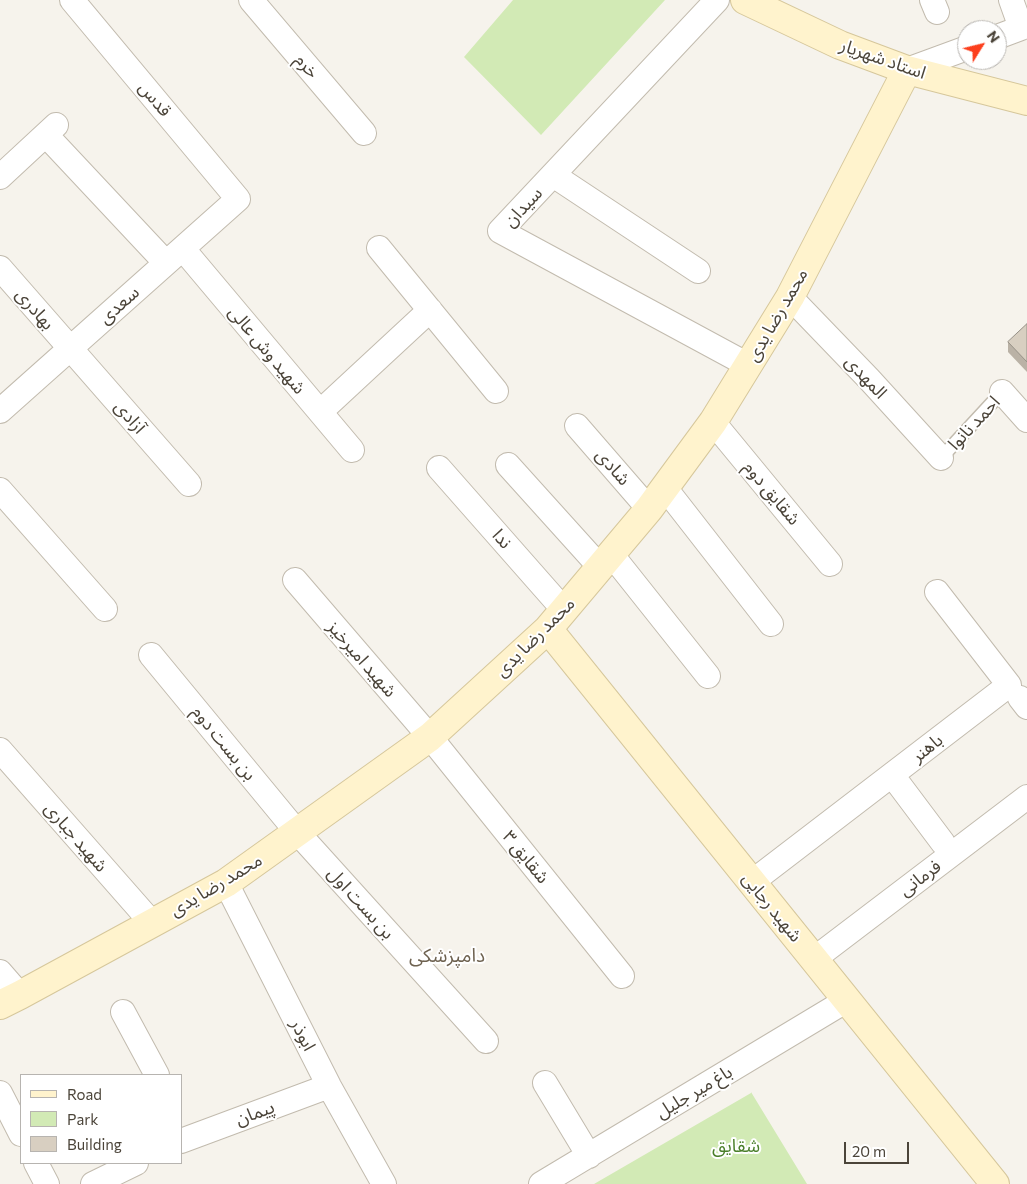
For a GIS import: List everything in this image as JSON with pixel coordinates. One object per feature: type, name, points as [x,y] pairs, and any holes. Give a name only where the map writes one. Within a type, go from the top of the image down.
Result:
[{"type":"main road","name":"استاد شهریار","points":[[744,0],[840,45],[907,70],[1027,101]]},
{"type":"main road","name":"محمد رضا یدی","points":[[10,1000],[226,883],[430,737],[556,620],[657,498],[713,422],[790,296],[907,70]]},
{"type":"main road","name":"شهید رجایی","points":[[556,620],[752,882],[995,1184]]},
{"type":"street","name":"قدس","points":[[72,0],[238,199]]},
{"type":"street","name":"خرم","points":[[251,0],[364,132]]},
{"type":"street","name":"سیدان","points":[[717,0],[500,231],[748,365]]},
{"type":"street","points":[[1007,33],[1021,28],[1011,0]]},
{"type":"street","points":[[907,70],[957,52]]},
{"type":"street","name":"شهید وش عالی","points":[[0,177],[51,130],[175,256],[320,412],[352,450]]},
{"type":"street","points":[[553,175],[698,271]]},
{"type":"street","name":"سعدی","points":[[0,411],[238,199]]},
{"type":"street","points":[[379,248],[496,391]]},
{"type":"street","name":"بهادری","points":[[0,268],[70,349]]},
{"type":"street","name":"المهدی","points":[[790,296],[941,458]]},
{"type":"street","points":[[320,412],[430,310]]},
{"type":"street","name":"آزادی","points":[[70,349],[189,484]]},
{"type":"street","name":"احمد نانوا","points":[[1002,392],[1027,420]]},
{"type":"street","name":"شقایق دوم","points":[[713,422],[830,564]]},
{"type":"street","name":"شادی","points":[[577,426],[657,498],[771,624]]},
{"type":"street","points":[[508,465],[606,561],[708,676]]},
{"type":"street","name":"ندا","points":[[440,468],[556,620]]},
{"type":"street","points":[[0,490],[106,609]]},
{"type":"street","name":"شهید امیرخیز","points":[[295,580],[430,737]]},
{"type":"street","name":"باهنر","points":[[752,882],[1008,685],[937,592]]},
{"type":"street","name":"بن بست دوم","points":[[151,654],[297,832]]},
{"type":"street","name":"شقایق ۳","points":[[430,737],[622,976]]},
{"type":"street","name":"شهید جباری","points":[[0,750],[152,923]]},
{"type":"street","points":[[892,775],[943,843]]},
{"type":"street","name":"فرمانی","points":[[814,959],[1027,797]]},
{"type":"street","name":"بن بست اول","points":[[297,832],[486,1041]]},
{"type":"street","name":"ابوذر","points":[[226,883],[329,1086],[384,1184]]},
{"type":"street","points":[[0,972],[10,1000]]},
{"type":"street","name":"باغ میر جلیل","points":[[541,1184],[847,1000]]},
{"type":"street","points":[[123,1012],[156,1074]]},
{"type":"street","points":[[545,1083],[589,1156]]},
{"type":"street","name":"پیمان","points":[[184,1132],[329,1086]]},
{"type":"street","points":[[0,1093],[20,1132]]},
{"type":"street","points":[[37,1164],[47,1184]]},
{"type":"street","points":[[93,1184],[134,1164]]},
{"type":"lane","name":"احمد نانوا","points":[[941,458],[1002,392]]},
{"type":"green space","points":[[513,0],[665,0],[541,135],[464,57]]},
{"type":"green space","name":"شقایق","points":[[751,1093],[807,1184],[594,1184]]},
{"type":"building","points":[[1027,324],[1027,362],[1008,342]]},
{"type":"district","name":"دامپزشکی","points":[[447,956]]}]
